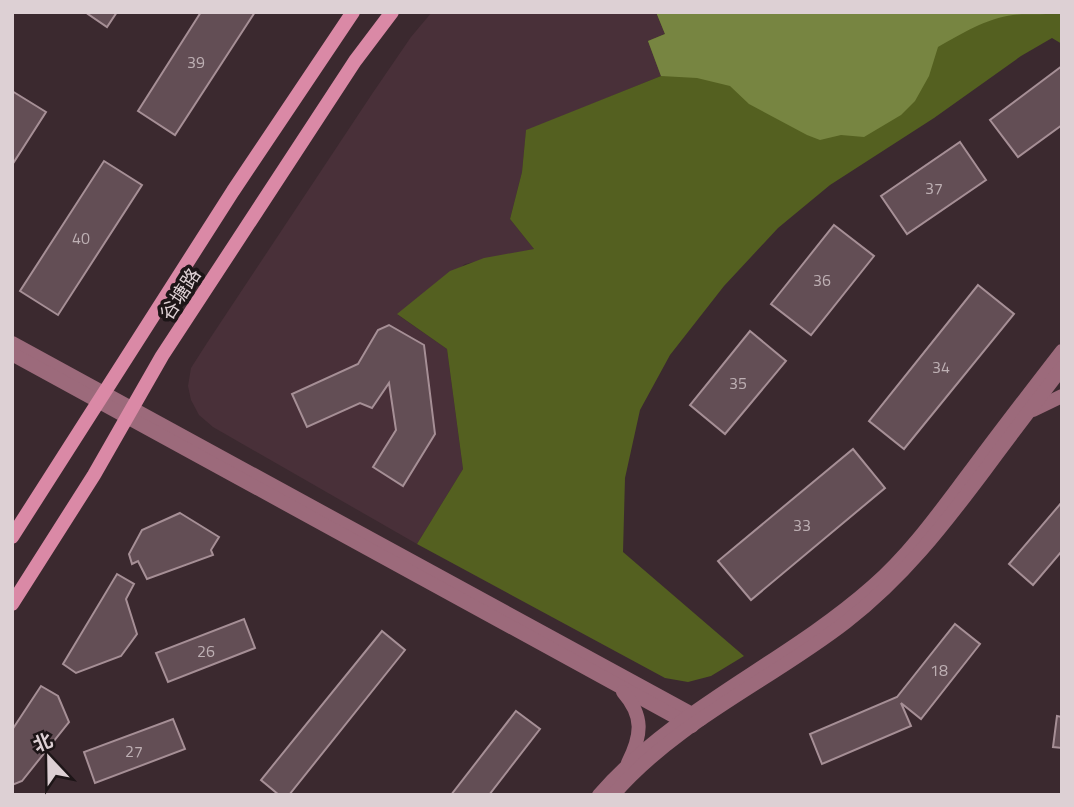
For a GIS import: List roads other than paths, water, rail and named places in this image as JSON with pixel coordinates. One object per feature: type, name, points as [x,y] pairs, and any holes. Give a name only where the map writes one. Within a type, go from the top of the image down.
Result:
[{"type":"main road","name":"谷塘路","points":[[12,537],[100,397],[353,12]]},
{"type":"main road","name":"谷塘路","points":[[12,604],[94,475],[170,345],[386,14]]},
{"type":"street","points":[[12,343],[100,397],[611,682],[691,720]]},
{"type":"street","points":[[599,795],[627,765],[691,720],[845,622],[881,593],[909,566],[934,536],[1024,418],[1052,380],[1062,351]]},
{"type":"street","points":[[12,355],[100,397]]},
{"type":"street","points":[[613,795],[718,695],[839,614],[873,586],[918,539],[1052,380]]},
{"type":"street","points":[[1024,418],[1048,401],[1062,396]]},
{"type":"street","points":[[129,413],[662,698],[691,720]]},
{"type":"street","points":[[611,682],[622,691],[637,712],[637,739],[627,765]]},
{"type":"street","points":[[662,698],[690,704],[718,695]]}]
